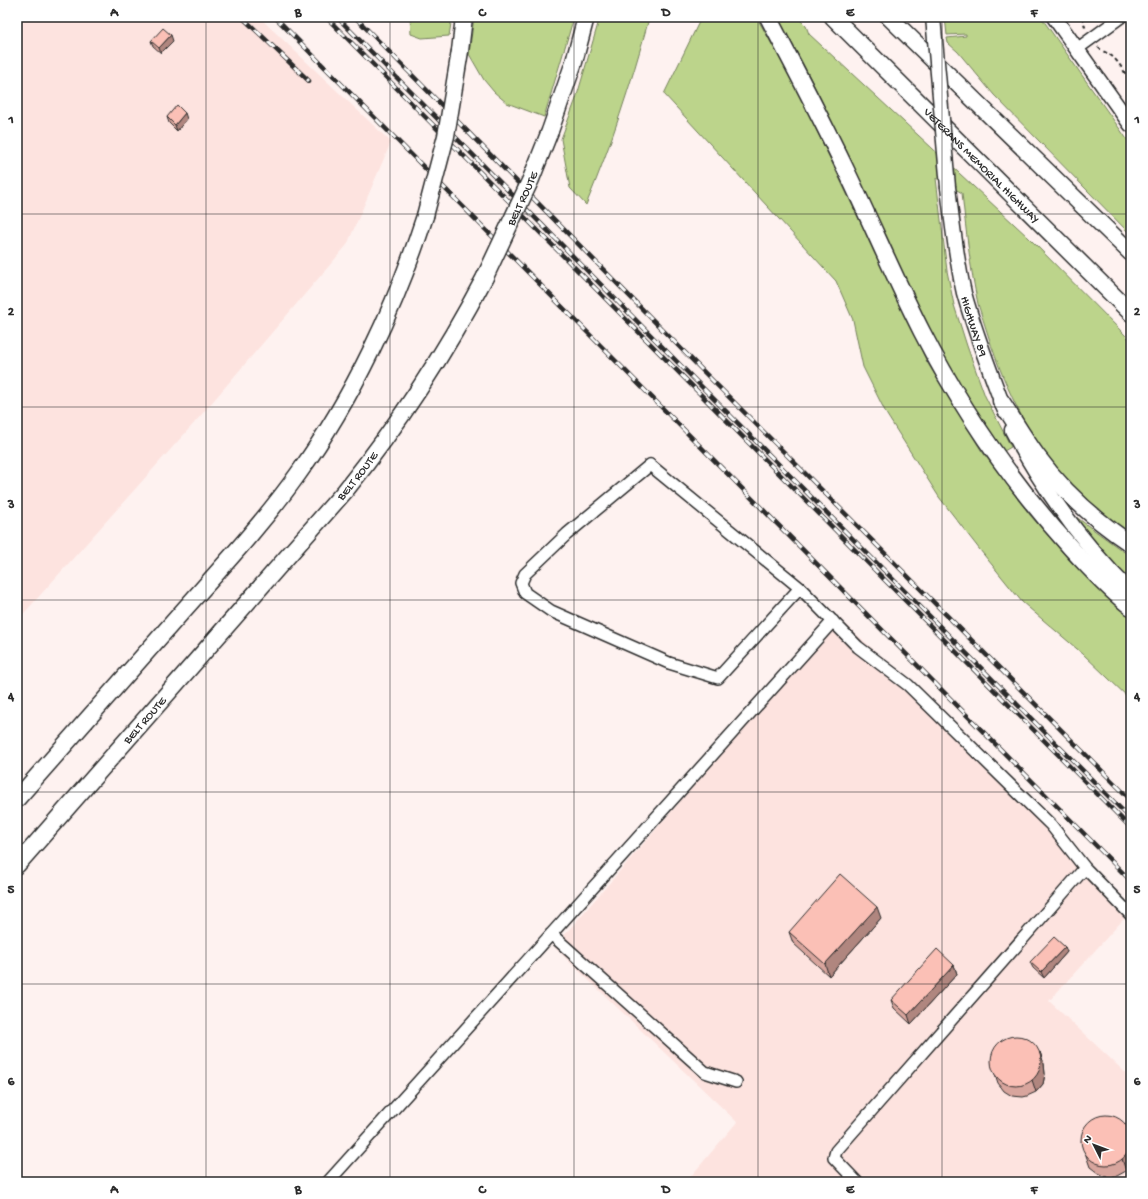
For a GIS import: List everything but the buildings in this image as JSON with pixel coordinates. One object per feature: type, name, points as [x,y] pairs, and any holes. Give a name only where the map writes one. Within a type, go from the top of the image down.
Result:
[{"type":"highway","points":[[17,799],[253,532],[298,474],[342,404],[374,344],[397,293],[425,216],[446,136],[464,17]]},
{"type":"highway","name":"BELT ROUTE","points":[[17,865],[332,507],[395,426],[464,317],[485,277],[531,179],[550,131],[574,62],[586,17]]},
{"type":"highway","points":[[768,17],[808,93],[922,332],[949,383],[999,459],[1040,512],[1090,568],[1131,607]]},
{"type":"highway","name":"VETERANS MEMORIAL HIGHWAY","points":[[833,17],[1131,313]]},
{"type":"highway","points":[[889,17],[1131,253]]},
{"type":"highway","points":[[1001,401],[1034,452],[1062,486],[1092,514],[1131,544]]},
{"type":"main road","name":"HIGHWAY 89","points":[[933,17],[948,187],[953,226],[964,291],[975,330],[1011,428],[1049,494],[1098,557],[1131,592]]},
{"type":"main road","points":[[1054,17],[1131,125]]},
{"type":"street","points":[[1077,49],[1122,17]]},
{"type":"street","points":[[800,588],[718,678],[669,663],[551,611],[525,593],[520,583],[525,574],[567,534],[650,465],[800,588],[858,647],[908,685],[1050,825],[1085,868],[1131,915]]},
{"type":"street","points":[[328,1182],[833,621]]},
{"type":"street","points":[[857,1182],[834,1158],[836,1150],[1085,868]]},
{"type":"street","points":[[551,934],[705,1072],[736,1082]]},
{"type":"path","points":[[1082,17],[1085,29]]},
{"type":"path","points":[[1101,51],[1114,58],[1131,83]]},
{"type":"shaded area","points":[[17,17],[259,17],[391,142],[347,245],[196,421],[17,621]]},
{"type":"shaded area","points":[[839,618],[902,676],[1131,911],[1049,1001],[1131,1078],[1131,1182],[686,1182],[737,1122],[554,947]]},
{"type":"green space","points":[[410,17],[452,17],[449,36],[422,38],[411,34]]},
{"type":"green space","points":[[474,17],[574,17],[544,117],[507,103],[494,92],[484,80],[469,54]]},
{"type":"green space","points":[[600,17],[653,17],[648,22],[620,114],[586,205],[570,188],[561,139],[576,99]]},
{"type":"green space","points":[[697,17],[756,17],[796,87],[927,362],[981,450],[1030,515],[1071,562],[1131,616],[1131,700],[1083,654],[1022,602],[939,497],[887,415],[863,367],[853,320],[836,281],[664,94],[700,20]]},
{"type":"green space","points":[[777,17],[797,17],[806,26],[809,34],[1028,237],[1131,341],[1131,536],[1095,508],[1075,490],[1046,456],[1022,418],[1003,377],[978,304],[970,262],[962,193],[936,178],[947,271],[954,305],[985,396],[1011,447],[1004,451],[970,400],[939,347],[911,293],[807,71]]},
{"type":"green space","points":[[945,17],[1041,17],[1131,145],[1131,235],[994,95],[958,52],[948,43],[947,38],[966,36],[966,34],[947,35]]},
{"type":"green space","points":[[1072,514],[1131,557],[1131,581],[1085,532]]},
{"type":"railway","points":[[242,17],[309,81]]},
{"type":"railway","points":[[275,17],[1131,881]]},
{"type":"railway","points":[[326,17],[1131,828]]},
{"type":"railway","points":[[337,17],[1131,819]]},
{"type":"railway","points":[[355,17],[709,377],[1131,800]]}]
